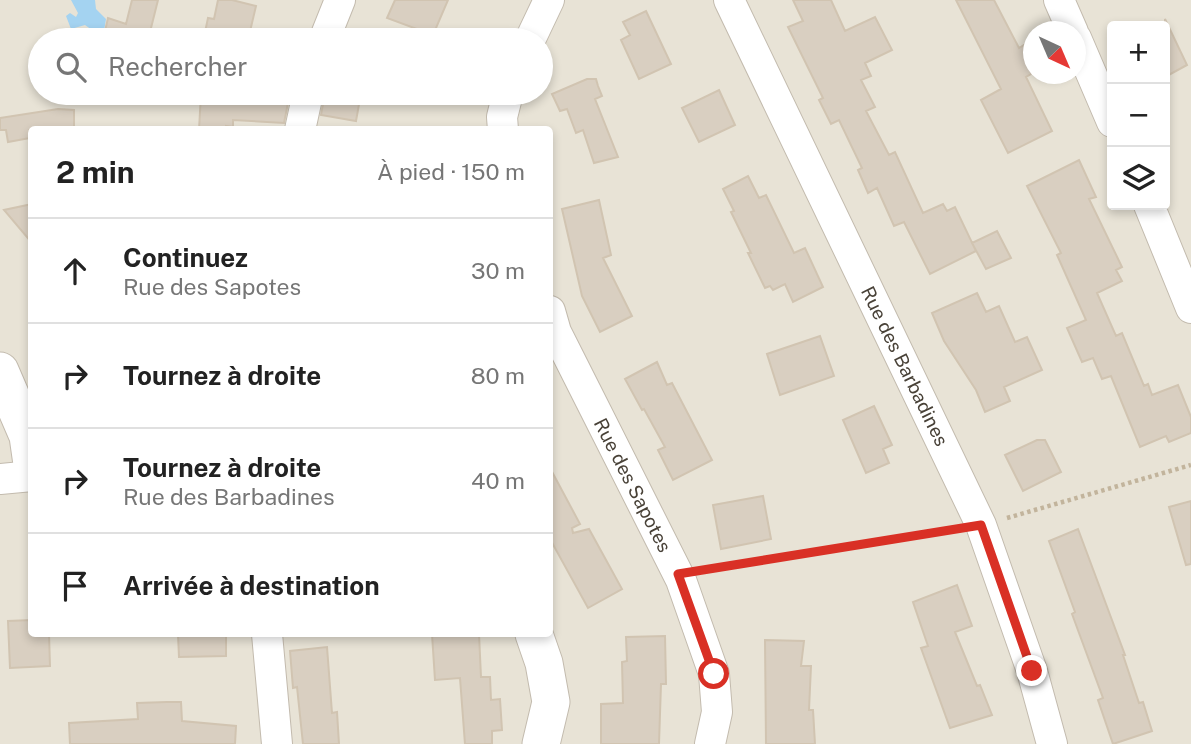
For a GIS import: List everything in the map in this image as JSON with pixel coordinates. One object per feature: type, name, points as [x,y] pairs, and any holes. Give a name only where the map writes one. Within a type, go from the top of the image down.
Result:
[{"type":"street","points":[[536,28],[549,0]]},
{"type":"street","name":"Rue des Barbadines","points":[[729,0],[981,525],[1032,671],[1052,744]]},
{"type":"street","points":[[1059,0],[1068,21]]},
{"type":"street","points":[[328,28],[336,1]]},
{"type":"street","points":[[1086,61],[1107,110]]},
{"type":"street","points":[[301,126],[305,105]]},
{"type":"street","points":[[503,126],[505,105]]},
{"type":"street","points":[[1151,210],[1191,308]]},
{"type":"street","name":"Rue des Sapotes","points":[[553,323],[678,574],[714,674],[717,712],[710,744]]},
{"type":"street","points":[[0,372],[28,436]]},
{"type":"street","points":[[0,480],[28,476]]},
{"type":"street","points":[[267,637],[277,744]]},
{"type":"street","points":[[535,637],[544,663],[551,702],[541,744]]},
{"type":"path","points":[[678,574],[981,525],[1191,465]]},
{"type":"shaded area","points":[[0,0],[1191,0],[1191,744],[0,744]]},
{"type":"water","points":[[71,0],[95,0],[96,9],[106,19],[104,28],[89,28],[85,25],[71,28],[66,16],[70,13],[76,17],[78,13]]},
{"type":"building","points":[[132,0],[158,0],[151,28],[106,28],[108,18],[126,24]]},
{"type":"building","points":[[218,0],[232,0],[256,6],[251,28],[206,28],[208,18],[214,19]]},
{"type":"building","points":[[395,0],[448,0],[436,28],[414,28],[387,18]]},
{"type":"building","points":[[793,0],[831,0],[845,31],[875,17],[892,50],[865,63],[871,76],[861,80],[875,107],[866,111],[889,155],[895,152],[923,213],[943,204],[947,211],[955,207],[976,251],[930,274],[904,222],[894,226],[877,188],[868,193],[858,170],[862,168],[839,120],[831,124],[819,100],[823,98],[788,27],[803,21]]},
{"type":"building","points":[[956,0],[994,0],[1019,48],[1023,46],[1023,84],[1029,84],[1052,131],[1008,153],[981,100],[1001,89]]},
{"type":"building","points":[[646,11],[671,64],[639,79],[621,40],[630,35],[623,22]]},
{"type":"building","points":[[1170,29],[1187,65],[1170,74]]},
{"type":"building","points":[[587,79],[596,79],[602,96],[595,99],[618,157],[594,163],[583,130],[576,133],[567,109],[560,111],[553,94]]},
{"type":"building","points":[[719,90],[735,125],[699,142],[682,108]]},
{"type":"building","points":[[200,105],[288,105],[284,123],[233,120],[233,126],[199,126]]},
{"type":"building","points":[[323,105],[359,105],[356,121],[321,115]]},
{"type":"building","points":[[58,109],[74,110],[74,126],[28,126],[28,138],[8,142],[6,130],[0,130],[0,118]]},
{"type":"building","points":[[1079,160],[1096,197],[1089,199],[1122,267],[1116,270],[1122,281],[1097,293],[1116,336],[1122,333],[1144,386],[1148,384],[1152,395],[1178,385],[1191,417],[1191,433],[1169,442],[1166,436],[1140,447],[1111,376],[1102,379],[1093,358],[1082,362],[1067,328],[1086,320],[1057,255],[1061,253],[1027,186]]},
{"type":"building","points":[[748,176],[759,198],[766,195],[794,253],[805,248],[823,287],[793,302],[785,284],[773,290],[770,286],[765,288],[723,189]]},
{"type":"building","points":[[599,200],[611,255],[603,258],[632,316],[600,332],[582,296],[562,209]]},
{"type":"building","points":[[28,205],[28,238],[4,210]]},
{"type":"building","points":[[997,231],[1011,258],[986,269],[972,243]]},
{"type":"building","points":[[977,293],[986,312],[999,306],[1015,342],[1027,337],[1042,370],[1004,387],[1010,401],[985,412],[976,390],[944,341],[932,313]]},
{"type":"building","points":[[820,336],[834,376],[780,395],[767,354]]},
{"type":"building","points":[[657,362],[667,385],[672,383],[712,460],[673,480],[658,450],[665,447],[625,379]]},
{"type":"building","points":[[874,406],[892,445],[883,449],[889,463],[866,473],[843,420]]},
{"type":"building","points":[[1037,440],[1045,440],[1061,472],[1023,491],[1005,455]]},
{"type":"building","points":[[553,474],[580,524],[572,528],[573,533],[589,529],[622,589],[588,608],[553,544]]},
{"type":"building","points":[[763,496],[771,539],[721,549],[713,505]]},
{"type":"building","points":[[1191,501],[1191,564],[1186,565],[1169,507]]},
{"type":"building","points":[[1078,529],[1125,655],[1139,703],[1143,702],[1152,731],[1113,744],[1098,700],[1103,698],[1049,541]]},
{"type":"building","points":[[957,585],[972,626],[955,632],[992,715],[950,728],[921,648],[928,646],[913,602]]},
{"type":"building","points":[[28,620],[28,637],[49,637],[50,666],[10,668],[8,621]]},
{"type":"building","points":[[665,636],[666,684],[661,684],[659,744],[601,744],[601,704],[623,703],[622,662],[627,661],[626,637]]},
{"type":"building","points":[[178,637],[226,637],[226,656],[179,657]]},
{"type":"building","points":[[432,637],[479,637],[481,677],[490,677],[491,700],[500,699],[502,730],[492,731],[492,744],[465,744],[460,678],[435,680]]},
{"type":"building","points":[[765,640],[804,641],[801,666],[811,666],[809,710],[813,710],[815,744],[766,744]]},
{"type":"building","points":[[327,647],[332,713],[337,712],[339,744],[303,744],[297,687],[293,688],[290,651]]},
{"type":"building","points":[[181,702],[182,721],[236,726],[235,744],[70,744],[69,723],[138,719],[137,703]]},
{"type":"route","points":[[714,674],[678,574],[981,525],[1032,671]]}]
